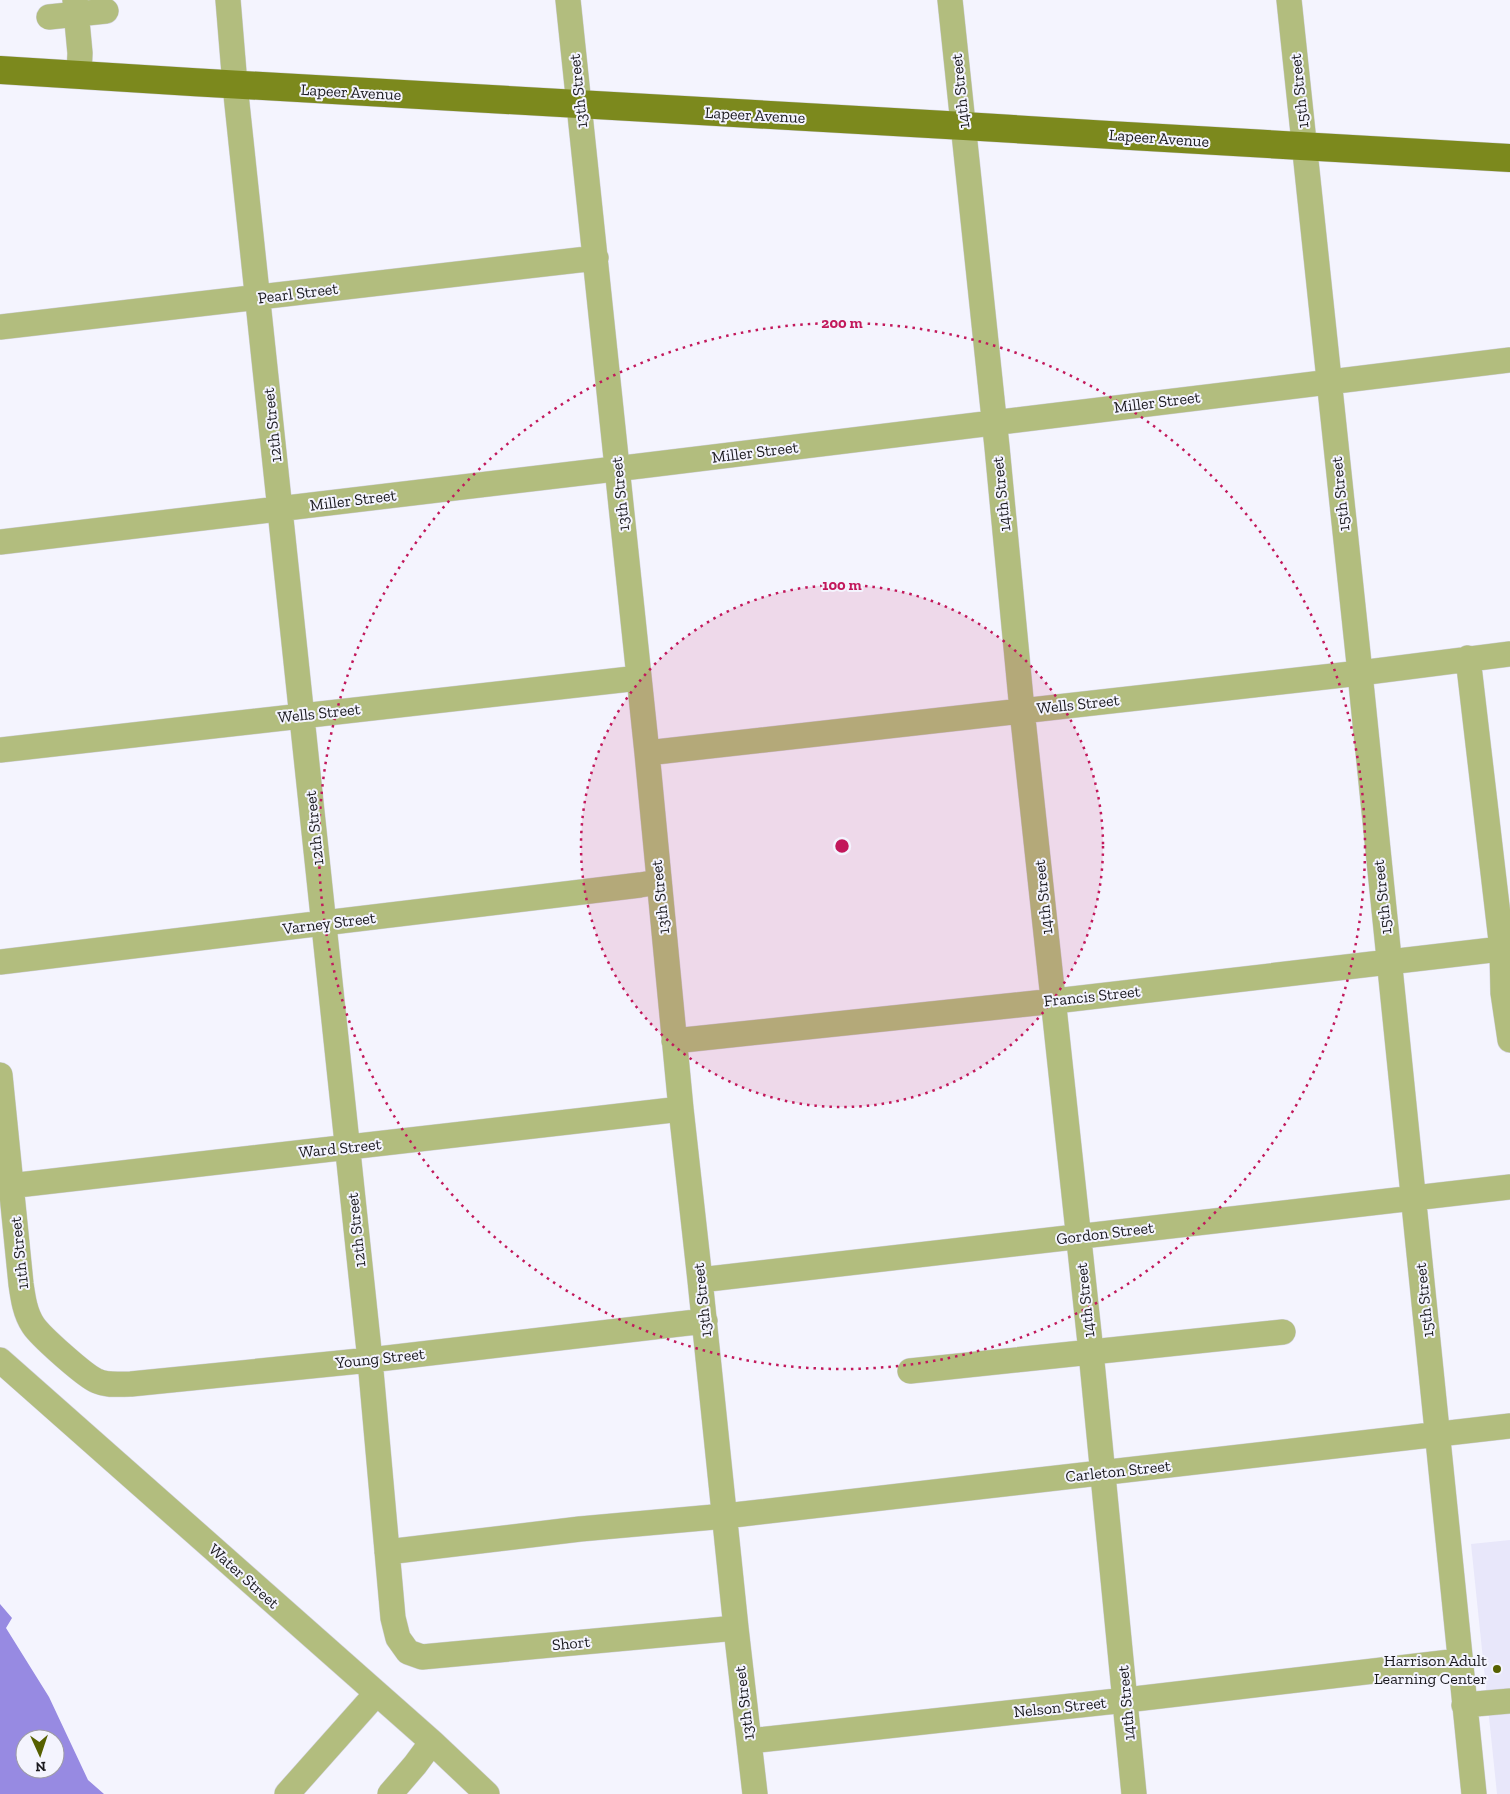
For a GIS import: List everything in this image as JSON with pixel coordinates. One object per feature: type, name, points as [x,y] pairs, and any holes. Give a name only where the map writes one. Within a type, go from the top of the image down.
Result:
[{"type":"main road","name":"Lapeer Avenue","points":[[0,70],[1510,158]]},
{"type":"street","name":"12th Street","points":[[228,0],[235,85],[370,1360],[393,1618],[398,1638],[408,1652]]},
{"type":"street","name":"13th Street","points":[[568,0],[647,753],[680,1109],[755,1794]]},
{"type":"street","name":"14th Street","points":[[950,0],[1022,710],[1055,1001],[1134,1794]]},
{"type":"street","name":"15th Street","points":[[1289,0],[1360,673],[1474,1794]]},
{"type":"street","points":[[49,17],[76,7],[106,11]]},
{"type":"street","points":[[76,7],[80,53],[79,76]]},
{"type":"street","name":"Pearl Street","points":[[0,326],[596,258]]},
{"type":"street","name":"Miller Street","points":[[0,542],[1510,360]]},
{"type":"street","name":"Wells Street","points":[[647,753],[1360,673],[1510,654]]},
{"type":"street","points":[[1468,658],[1506,948],[1503,993],[1510,1040]]},
{"type":"street","name":"Wells Street","points":[[0,750],[639,678]]},
{"type":"street","name":"Varney Street","points":[[0,962],[658,882]]},
{"type":"street","name":"Francis Street","points":[[674,1042],[1055,1001],[1506,948]]},
{"type":"street","name":"11th Street","points":[[0,1075],[6,1186],[26,1309],[33,1326],[64,1356]]},
{"type":"street","name":"Ward Street","points":[[6,1186],[680,1109]]},
{"type":"street","name":"Gordon Street","points":[[700,1280],[1510,1187]]},
{"type":"street","name":"Young Street","points":[[64,1356],[96,1381],[110,1384],[131,1384],[370,1360],[704,1322]]},
{"type":"street","points":[[910,1371],[1283,1332]]},
{"type":"street","name":"Water Street","points":[[0,1360],[432,1742],[487,1794]]},
{"type":"street","name":"Carleton Street","points":[[387,1552],[580,1529],[725,1516],[1510,1426]]},
{"type":"street","name":"Short","points":[[408,1652],[422,1656],[736,1628]]},
{"type":"street","name":"Nelson Street","points":[[749,1741],[1459,1661]]},
{"type":"street","points":[[287,1794],[376,1694]]},
{"type":"street","points":[[1464,1705],[1510,1701]]},
{"type":"street","points":[[390,1794],[432,1742]]},
{"type":"shaded area","name":"Harrison Adult Learning Center","points":[[1510,1540],[1510,1794],[1497,1794],[1471,1544]]},
{"type":"shaded area","points":[[0,1604],[12,1618],[6,1628],[49,1697],[64,1729],[15,1729],[15,1779],[65,1779],[65,1731],[88,1780],[104,1794],[0,1794]]},
{"type":"place","name":"Harrison Adult Learning Center","points":[[1497,1669]]}]
